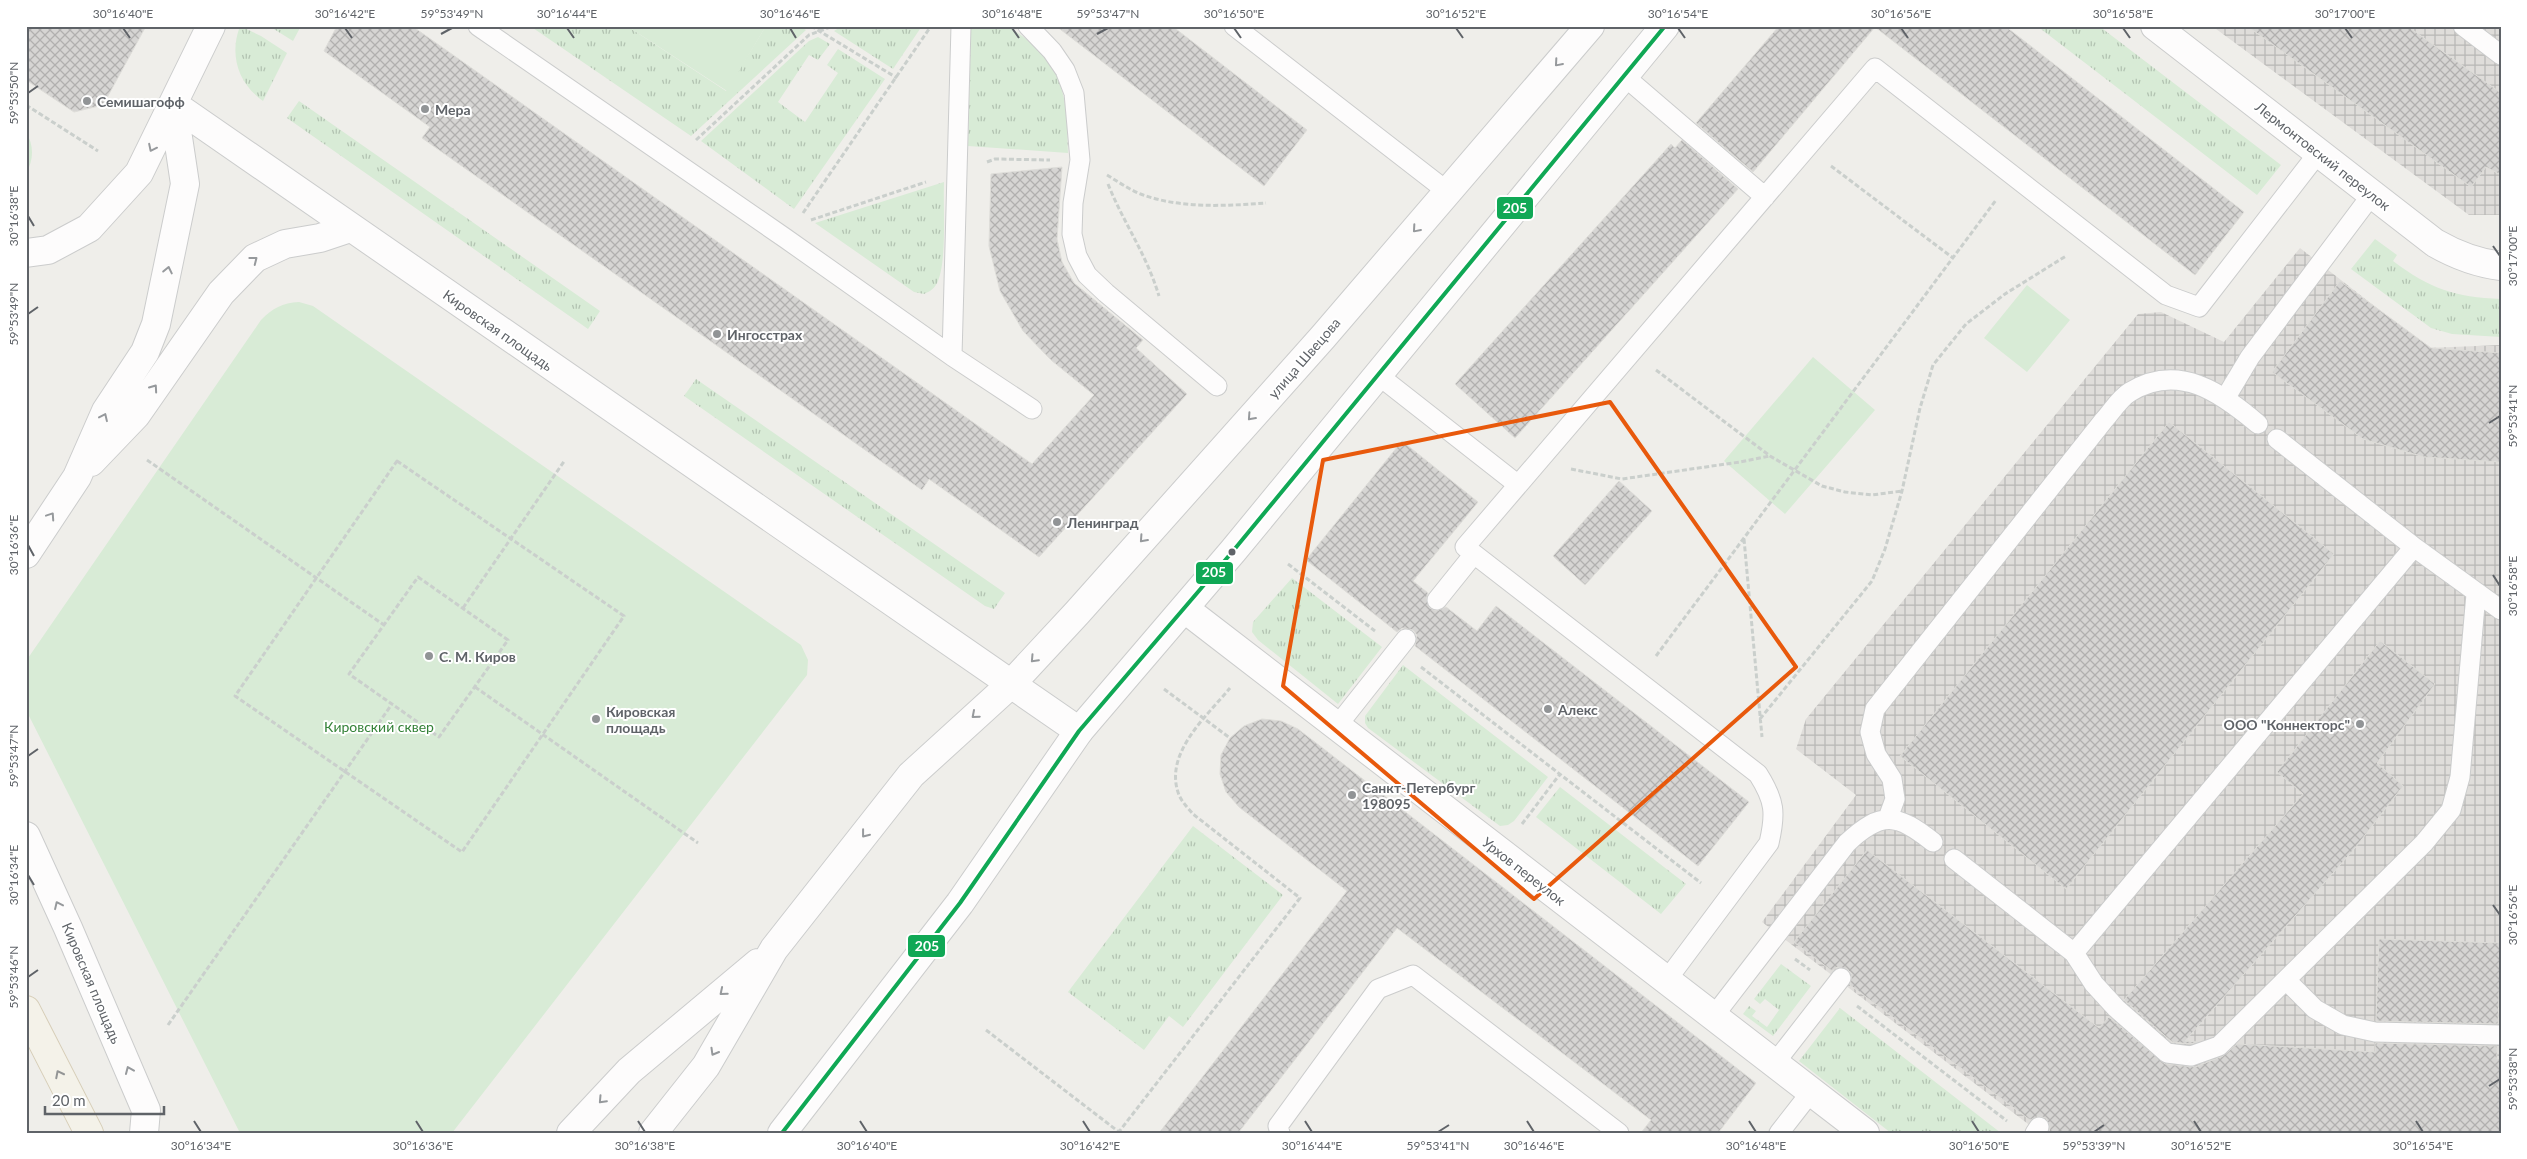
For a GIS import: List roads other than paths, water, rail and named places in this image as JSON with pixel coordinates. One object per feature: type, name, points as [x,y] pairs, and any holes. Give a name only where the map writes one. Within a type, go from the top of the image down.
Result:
[{"type":"main road","points":[[26,1010],[89,1133]]},
{"type":"street","points":[[26,253],[48,250],[89,228],[139,173],[211,26]]},
{"type":"street","name":"улица Швецова","points":[[1012,683],[1304,358],[1590,26]]},
{"type":"street","points":[[782,1133],[960,903],[1079,731],[1184,609],[1665,26]]},
{"type":"street","name":"Лермонтовский переулок","points":[[2155,26],[2373,193],[2435,243],[2458,256],[2501,266]]},
{"type":"street","points":[[77,478],[106,411],[145,352],[156,324],[186,184],[173,104]]},
{"type":"street","name":"Кировская площадь","points":[[173,104],[1079,731]]},
{"type":"street","points":[[26,554],[77,478],[136,414],[221,293],[255,258],[285,244],[320,238],[350,228]]},
{"type":"street","name":"Урхов переулок","points":[[1184,609],[1865,1133]]},
{"type":"street","points":[[654,1133],[706,1066],[774,949],[911,775],[1012,683]]},
{"type":"street","name":"Кировская площадь","points":[[26,836],[68,928],[146,1110],[144,1133]]},
{"type":"street","points":[[572,1133],[629,1071],[774,949]]},
{"type":"lane","points":[[478,26],[673,160],[790,232],[952,356],[1032,409]]},
{"type":"lane","points":[[952,356],[955,172],[961,26]]},
{"type":"lane","points":[[1028,26],[1052,50],[1065,70],[1074,93],[1080,160],[1072,226],[1077,256],[1087,275],[1217,386]]},
{"type":"lane","points":[[1234,26],[1448,192]]},
{"type":"lane","points":[[2463,26],[2501,55]]},
{"type":"lane","points":[[1666,981],[1768,843],[1775,817],[1770,793],[1758,774],[1465,547],[1874,68],[2166,295],[2199,306],[2319,152]]},
{"type":"lane","points":[[1624,76],[1765,196]]},
{"type":"lane","points":[[2226,397],[2250,357],[2373,193]]},
{"type":"lane","points":[[1378,375],[1518,484]]},
{"type":"lane","points":[[1888,818],[1895,799],[1892,779],[1876,754],[1870,732],[1875,710],[2104,420],[2129,393],[2154,381],[2188,381],[2226,397],[2258,424]]},
{"type":"lane","points":[[2277,439],[2414,548],[2501,610]]},
{"type":"lane","points":[[2074,953],[2414,548]]},
{"type":"lane","points":[[1437,600],[1474,554]]},
{"type":"lane","points":[[1954,859],[2074,953],[2094,984],[2116,1008],[2167,1053],[2191,1056],[2218,1046],[2424,843],[2451,810],[2460,777],[2476,594]]},
{"type":"lane","points":[[1337,726],[1402,644]]},
{"type":"lane","points":[[1713,1016],[1847,843],[1865,825],[1888,818],[1914,827],[1933,842]]},
{"type":"lane","points":[[1280,1133],[1278,1126],[1378,989],[1414,975],[1619,1133]]},
{"type":"lane","points":[[2286,980],[2315,1009],[2343,1025],[2376,1032],[2501,1035]]},
{"type":"lane","points":[[1774,1064],[1837,983]]},
{"type":"lane","points":[[1779,1133],[1811,1092]]},
{"type":"place","name":"Семишагофф","points":[[87,101]]},
{"type":"place","name":"Мера","points":[[425,109]]},
{"type":"place","name":"Ингосстрах","points":[[717,334]]},
{"type":"place","name":"Ленинград","points":[[1057,522]]},
{"type":"place","name":"С. М. Киров","points":[[429,656]]},
{"type":"place","name":"Алекс","points":[[1548,709]]},
{"type":"place","name":"Кировская площадь","points":[[596,719]]},
{"type":"place","name":"ООО \"Коннекторс\"","points":[[2360,724]]},
{"type":"place","name":"Санкт-Петербург 198095","points":[[1352,795]]},
{"type":"park label","name":"Кировский сквер","points":[[379,726]]}]
